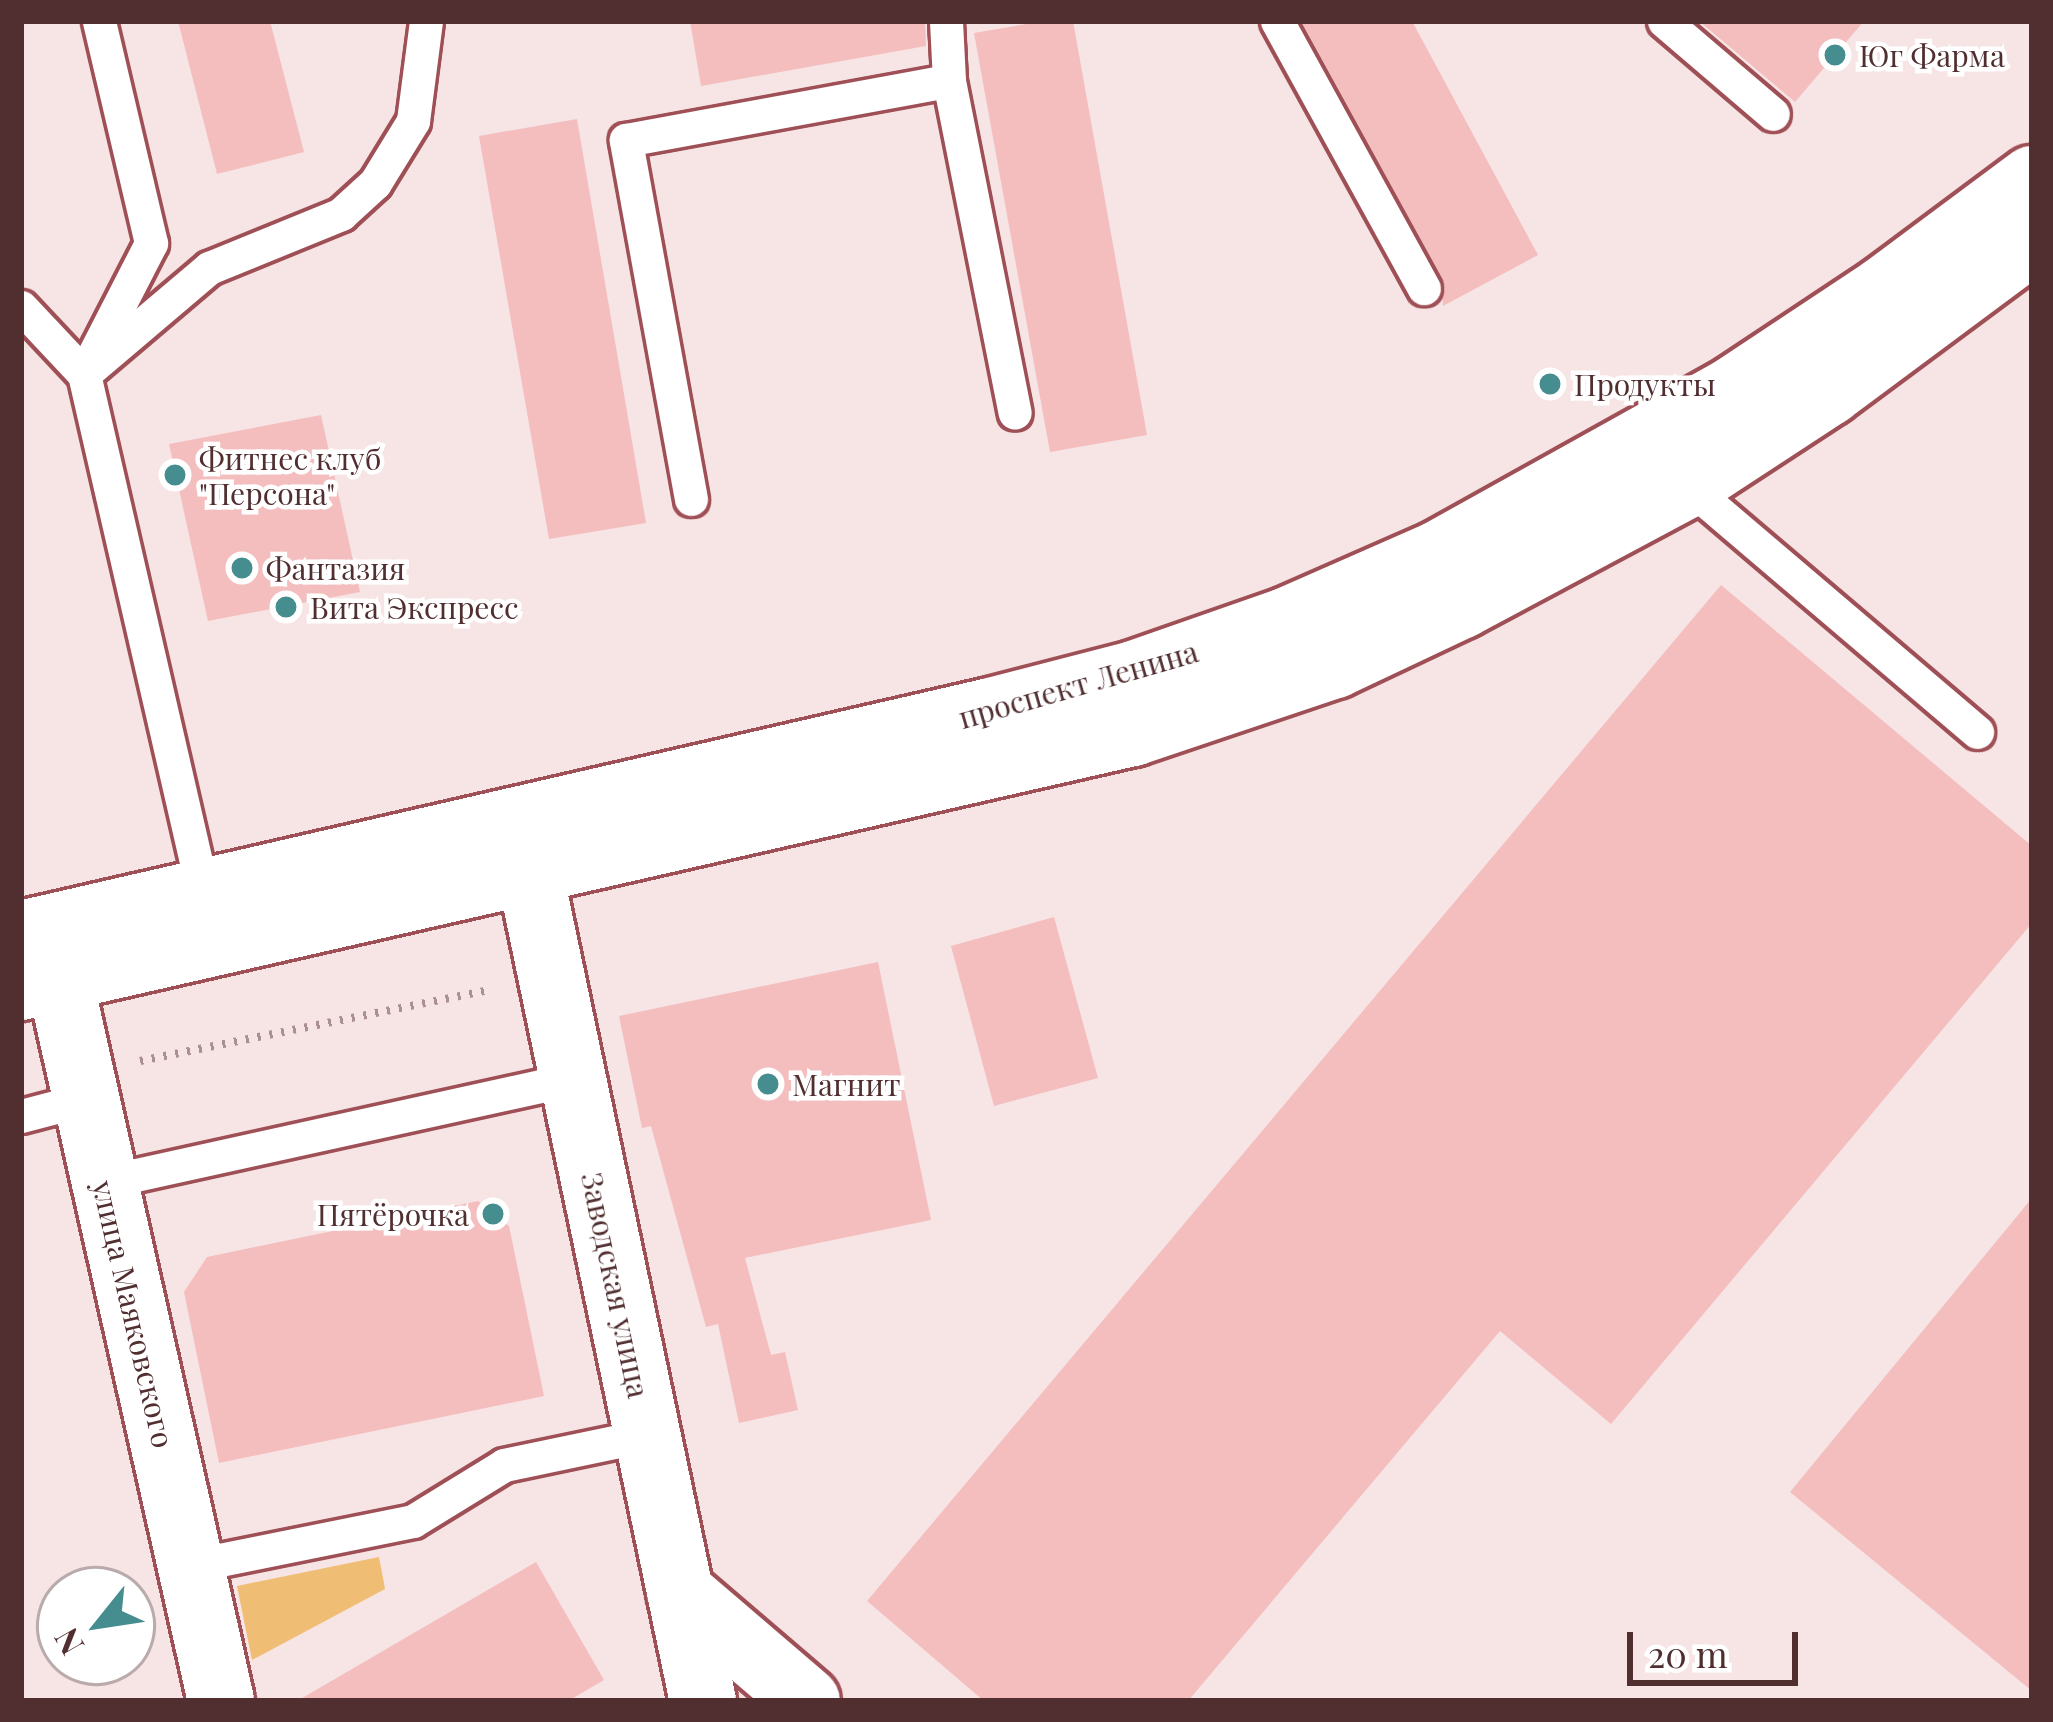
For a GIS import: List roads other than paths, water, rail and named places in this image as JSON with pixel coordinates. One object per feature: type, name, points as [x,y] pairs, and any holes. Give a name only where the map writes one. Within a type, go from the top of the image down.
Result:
[{"type":"main road","name":"проспект Ленина","points":[[37,956],[210,917],[1134,674],[1288,620],[1438,554],[1734,389],[1883,290],[2032,179]]},
{"type":"main road","name":"проспект Ленина","points":[[210,917],[529,869],[1133,733],[1334,664],[1462,605],[1687,485],[1828,392],[2032,242]]},
{"type":"main road","name":"Заводская улица","points":[[529,869],[703,1701]]},
{"type":"main road","name":"улица Маяковского","points":[[37,956],[106,1082],[104,1182],[220,1701]]},
{"type":"main road","points":[[680,1592],[807,1701]]},
{"type":"lane","points":[[84,374],[151,243],[99,21]]},
{"type":"lane","points":[[84,374],[208,268],[341,214],[375,183],[413,121],[426,21]]},
{"type":"lane","points":[[946,21],[949,81],[1015,412]]},
{"type":"lane","points":[[1277,21],[1424,288]]},
{"type":"lane","points":[[1664,21],[1773,114]]},
{"type":"lane","points":[[691,499],[626,140],[949,81]]},
{"type":"lane","points":[[21,307],[84,374],[210,917]]},
{"type":"lane","points":[[1687,485],[1977,732]]},
{"type":"lane","points":[[104,1182],[572,1078]]},
{"type":"lane","points":[[21,1116],[106,1082]]},
{"type":"lane","points":[[190,1566],[413,1521],[503,1465],[647,1435]]},
{"type":"place","name":"Юг Фарма","points":[[1835,55]]},
{"type":"place","name":"Продукты","points":[[1550,384]]},
{"type":"place","name":"Фитнес клуб \"Персона\"","points":[[175,475]]},
{"type":"place","name":"Фантазия","points":[[242,568]]},
{"type":"place","name":"Вита Экспресс","points":[[286,607]]},
{"type":"place","name":"Магнит","points":[[768,1084]]},
{"type":"place","name":"Пятёрочка","points":[[493,1214]]}]
